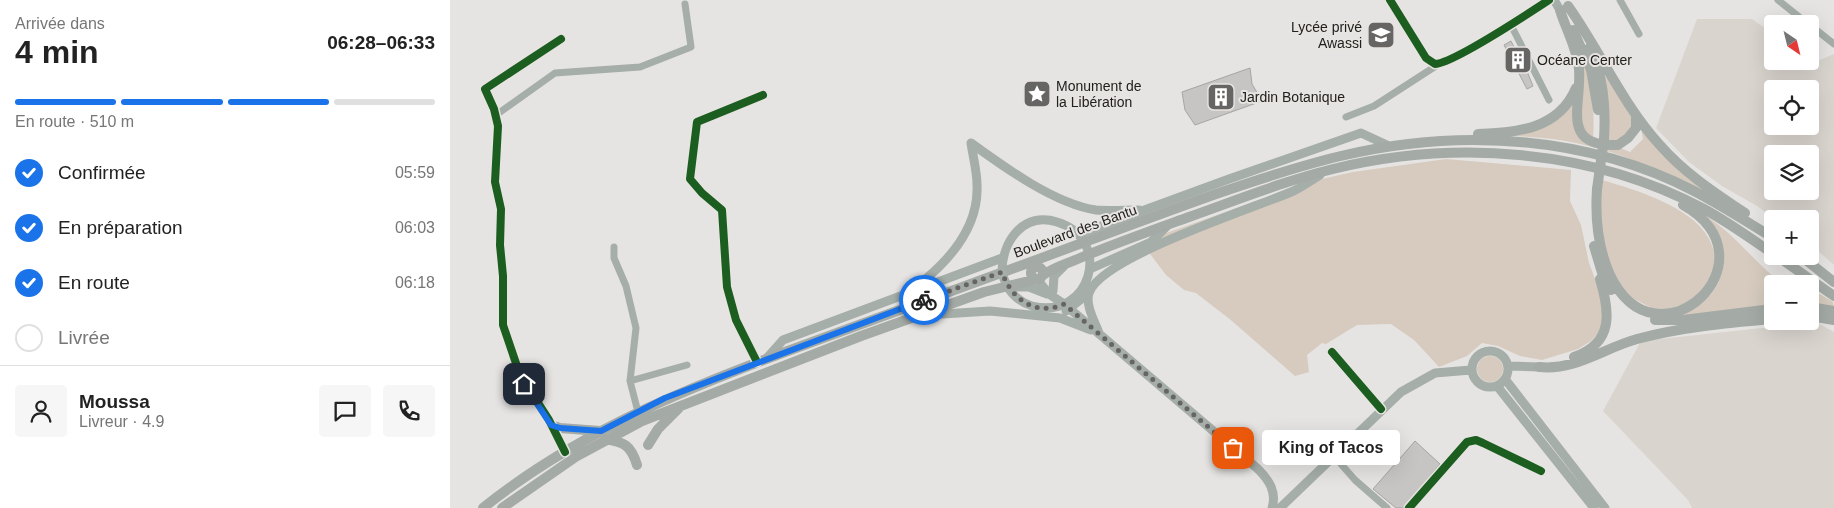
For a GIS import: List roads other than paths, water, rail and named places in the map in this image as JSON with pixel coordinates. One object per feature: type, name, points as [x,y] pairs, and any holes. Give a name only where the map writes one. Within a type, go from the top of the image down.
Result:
[{"type":"highway","points":[[1564,5],[1575,52],[1578,79],[1576,122],[1581,133],[1588,139],[1613,145],[1621,144],[1636,128],[1638,123],[1634,111]]},
{"type":"highway","points":[[1564,5],[1598,51],[1634,111],[1654,138],[1679,164],[1764,230]]},
{"type":"highway","points":[[1539,367],[1584,353],[1601,337],[1608,318],[1608,309],[1590,224],[1600,139],[1598,108],[1591,70],[1564,5]]},
{"type":"highway","points":[[1398,143],[1428,136],[1495,133],[1531,128],[1548,121],[1565,107],[1576,90],[1578,79]]},
{"type":"highway","name":"Boulevard des Bantu","points":[[483,508],[514,485],[565,452],[684,403],[984,292],[1004,279],[1014,268],[1306,163],[1387,145],[1491,140],[1541,145],[1599,155],[1638,167],[1694,191],[1764,231]]},
{"type":"highway","name":"Boulevard des Bantu","points":[[502,508],[603,435],[638,412],[665,398],[914,304],[1066,264],[1084,244],[1168,225],[1266,189],[1325,171],[1403,157],[1468,152],[1524,156],[1597,169],[1635,181]]},
{"type":"highway","points":[[1594,188],[1601,248],[1609,272],[1622,294],[1632,304],[1650,313],[1662,314],[1684,310],[1703,297],[1714,281],[1719,262],[1716,241],[1709,227],[1693,212],[1635,181]]},
{"type":"highway","points":[[1635,181],[1704,209],[1764,248]]},
{"type":"highway","points":[[914,304],[1037,271],[1043,261],[1084,244]]},
{"type":"highway","points":[[1597,260],[1603,276],[1618,299],[1646,318],[1673,320],[1764,310]]},
{"type":"highway","points":[[1790,265],[1834,296]]},
{"type":"highway","points":[[1812,265],[1834,282]]},
{"type":"highway","points":[[1819,308],[1834,311]]},
{"type":"highway","points":[[1819,318],[1834,320]]},
{"type":"highway","points":[[1539,367],[1571,364],[1635,339],[1670,331],[1764,320]]},
{"type":"highway","points":[[648,445],[658,429],[684,403]]},
{"type":"highway","points":[[551,425],[603,435],[619,441],[627,445],[637,464]]},
{"type":"main road","points":[[1554,0],[1564,5]]},
{"type":"main road","points":[[1084,244],[1144,210],[1361,134],[1387,145]]},
{"type":"main road","points":[[911,291],[934,273],[957,248],[972,215],[978,186],[971,143],[1004,168],[1056,196],[1096,210],[1144,210]]},
{"type":"main road","points":[[1052,317],[1065,305],[1082,290],[1089,277],[1090,269],[1084,244],[1068,225],[1040,220],[1026,224],[1006,244],[1002,258],[1004,279],[1015,297],[1027,305],[1042,309],[1057,307],[1065,305],[1089,293],[1103,275],[1168,240],[1293,192],[1325,171]]},
{"type":"main road","points":[[1090,269],[1151,242],[1168,225]]},
{"type":"main road","points":[[762,360],[783,340],[1002,258]]},
{"type":"main road","points":[[1051,293],[1054,276],[1066,264]]},
{"type":"main road","points":[[1037,271],[1051,293],[1258,469],[1272,489],[1274,500],[1272,508]]},
{"type":"main road","points":[[984,292],[1024,286],[1051,293]]},
{"type":"main road","points":[[1089,293],[1090,306],[1099,333]]},
{"type":"main road","points":[[917,316],[990,311],[1060,318],[1099,333]]},
{"type":"main road","points":[[1488,350],[1503,356],[1508,366],[1505,379],[1497,386],[1491,387],[1480,384],[1472,376],[1471,370],[1478,355],[1488,350]]},
{"type":"main road","points":[[1508,366],[1539,367]]},
{"type":"main road","points":[[1280,508],[1333,455],[1401,392],[1426,376],[1446,371],[1471,370]]},
{"type":"main road","points":[[1505,379],[1605,508]]},
{"type":"main road","points":[[1497,386],[1594,508]]},
{"type":"main road","points":[[1272,489],[1292,495]]},
{"type":"street","points":[[1390,0],[1426,58],[1431,63],[1440,64]]},
{"type":"street","points":[[1346,117],[1374,106],[1440,64],[1549,0]]},
{"type":"street","points":[[1620,0],[1639,34]]},
{"type":"street","points":[[1778,0],[1797,15]]},
{"type":"street","points":[[496,115],[555,73],[640,67],[691,47],[685,4]]},
{"type":"street","points":[[1511,24],[1549,100]]},
{"type":"street","points":[[1819,32],[1834,44]]},
{"type":"street","points":[[560,39],[485,89],[496,115],[498,163],[495,182],[501,209],[500,245],[503,276],[503,325],[520,375],[551,425],[565,452]]},
{"type":"street","points":[[762,360],[736,320],[727,287],[722,210],[695,186],[689,174],[697,122],[763,95]]},
{"type":"street","points":[[614,247],[614,258],[626,286],[636,328],[630,381],[638,412]]},
{"type":"street","points":[[1332,352],[1381,409]]},
{"type":"street","points":[[630,381],[687,365]]},
{"type":"street","points":[[1409,508],[1467,442],[1476,440],[1484,443],[1541,471]]},
{"type":"street","points":[[1333,455],[1355,480],[1387,508]]},
{"type":"place","name":"Lycée privé Awassi","points":[[1381,35]]},
{"type":"place","name":"Océane Center","points":[[1518,60]]},
{"type":"place","name":"Monument de la Libération","points":[[1037,94]]},
{"type":"place","name":"Jardin Botanique","points":[[1221,97]]},
{"type":"place","name":"King of Tacos","points":[[1233,448]]}]
